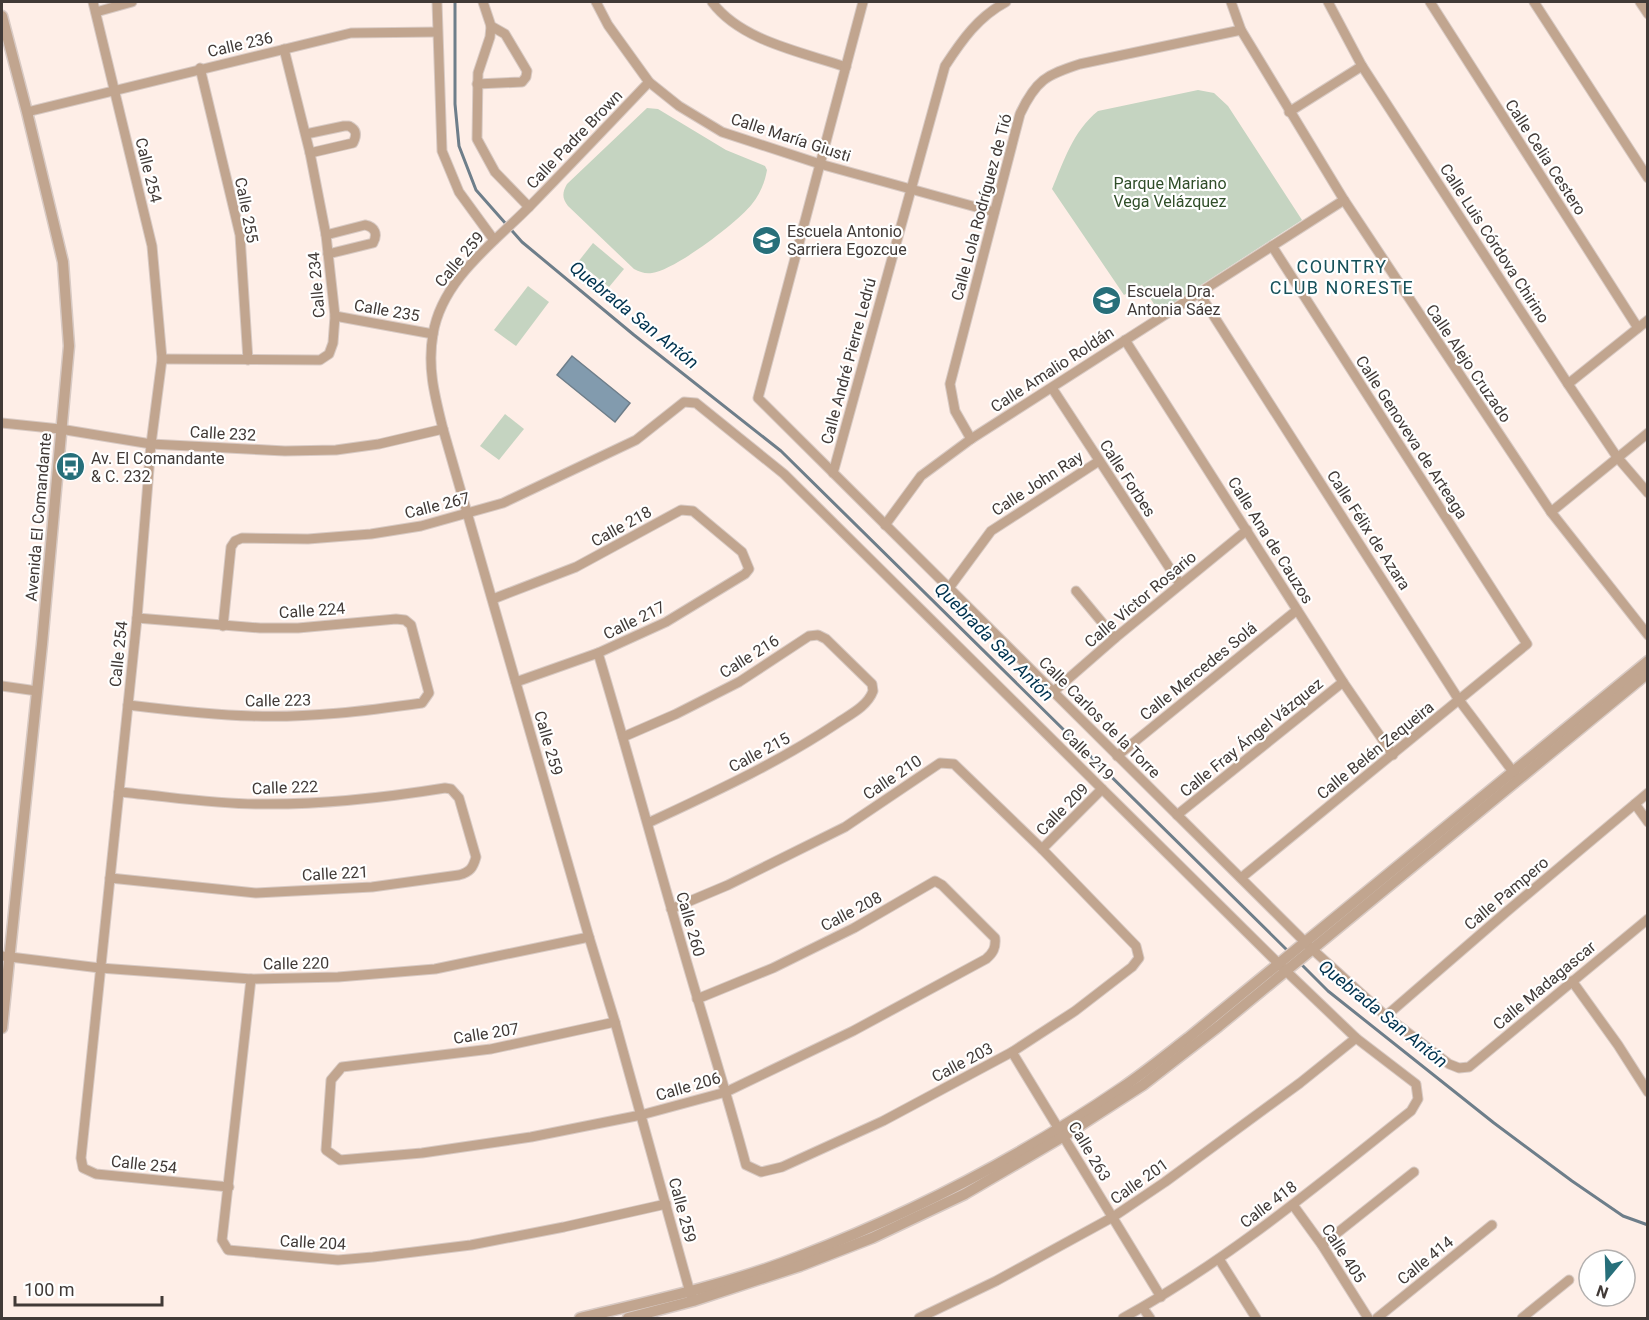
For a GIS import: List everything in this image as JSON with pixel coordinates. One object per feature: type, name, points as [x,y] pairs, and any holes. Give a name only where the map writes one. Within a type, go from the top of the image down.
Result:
[{"type":"street","name":"Calle 254","points":[[93,2],[152,246],[162,359],[81,1158],[83,1168],[96,1174],[229,1187]]},
{"type":"street","points":[[96,12],[132,2]]},
{"type":"street","points":[[437,2],[442,151],[459,192],[496,238]]},
{"type":"street","points":[[483,2],[491,26],[490,37],[478,73],[477,139],[495,172],[529,207]]},
{"type":"street","name":"Calle María Giusti","points":[[596,2],[608,25],[649,82],[679,106],[722,132],[820,164],[994,212]]},
{"type":"street","points":[[712,2],[752,35],[846,67]]},
{"type":"street","points":[[820,164],[863,2]]},
{"type":"street","name":"Calle André Pierre Ledrú","points":[[833,473],[945,66],[972,28],[991,10],[1006,2]]},
{"type":"street","name":"Calle Alejo Cruzado","points":[[1232,2],[1241,30],[1344,200],[1551,512],[1647,635]]},
{"type":"street","name":"Calle Luis Córdova Chirino","points":[[1328,2],[1362,66],[1568,384],[1617,457],[1647,493]]},
{"type":"street","name":"Calle Celia Cestero","points":[[1430,2],[1638,328]]},
{"type":"street","points":[[1534,2],[1647,178]]},
{"type":"street","points":[[1640,2],[1647,14]]},
{"type":"street","name":"Avenida El Comandante","points":[[2,16],[63,262],[69,346],[37,691],[5,957],[2,1028]]},
{"type":"street","points":[[477,84],[522,82],[526,77],[527,71],[504,34],[491,26]]},
{"type":"street","name":"Calle Lola Rodríguez de Tió","points":[[971,439],[955,411],[950,384],[1020,114],[1029,95],[1042,80],[1058,71],[1080,64],[1241,30]]},
{"type":"street","name":"Calle 236","points":[[27,112],[351,33],[437,32]]},
{"type":"street","name":"Calle 234","points":[[162,359],[320,360],[329,354],[333,343],[334,316],[326,235],[306,134],[284,49]]},
{"type":"street","points":[[1289,112],[1362,66]]},
{"type":"street","name":"Calle 255","points":[[200,68],[240,236],[248,360]]},
{"type":"street","name":"Calle Padre Brown","points":[[519,216],[649,82]]},
{"type":"street","points":[[306,134],[349,126],[355,132],[356,137],[353,143],[310,153]]},
{"type":"street","name":"Calle Carlos de la Torre","points":[[820,164],[758,398],[1309,945],[1386,1016],[1449,1064],[1459,1068]]},
{"type":"street","name":"Calle Amalio Roldán","points":[[885,525],[921,476],[971,439],[1344,200]]},
{"type":"street","name":"Calle 259","points":[[519,216],[457,280],[441,307],[433,334],[431,376],[443,429],[642,1115],[691,1296]]},
{"type":"street","points":[[326,235],[365,225],[371,226],[376,231],[373,243],[328,254]]},
{"type":"street","name":"Calle Genoveva de Arteaga","points":[[1272,246],[1527,644]]},
{"type":"street","name":"Calle Félix de Azara","points":[[1199,294],[1459,700],[1515,775]]},
{"type":"street","name":"Calle 235","points":[[334,316],[433,334]]},
{"type":"street","points":[[1568,384],[1647,320]]},
{"type":"street","name":"Calle Ana de Cauzos","points":[[1125,340],[1343,682],[1393,755]]},
{"type":"street","name":"Calle Forbes","points":[[1052,388],[1180,584]]},
{"type":"street","name":"Calle 267","points":[[223,626],[231,548],[235,541],[242,538],[308,539],[371,534],[421,526],[468,513],[503,503],[636,440],[684,402],[696,403],[703,409]]},
{"type":"street","name":"Calle 219","points":[[703,409],[784,474],[1282,967],[1356,1038],[1416,1084],[1418,1100]]},
{"type":"street","name":"Calle 232","points":[[2,423],[60,429],[152,444],[285,451],[336,450],[379,444],[443,429]]},
{"type":"street","points":[[1551,512],[1647,432]]},
{"type":"street","name":"Calle John Ray","points":[[949,588],[991,531],[1099,461]]},
{"type":"street","name":"Calle 218","points":[[493,599],[576,567],[681,510],[693,511],[742,552],[748,562]]},
{"type":"street","name":"Calle Víctor Rosario","points":[[1053,692],[1247,530]]},
{"type":"street","name":"Calle 217","points":[[516,682],[598,653],[676,616],[745,574],[749,569],[748,562]]},
{"type":"street","points":[[1076,591],[1115,638]]},
{"type":"street","name":"Calle Mercedes Solá","points":[[1117,756],[1297,610]]},
{"type":"street","name":"Calle 224","points":[[137,618],[223,626],[298,628],[405,620],[411,625],[429,693],[426,697]]},
{"type":"street","name":"Calle 216","points":[[623,737],[676,714],[739,682],[809,636],[818,635],[826,639],[872,684],[873,691]]},
{"type":"street","name":"Calle Belén Zequeira","points":[[1241,878],[1527,644]]},
{"type":"street","name":"Calle 260","points":[[598,653],[746,1165],[761,1172],[782,1167]]},
{"type":"street","points":[[628,1318],[691,1296],[800,1266],[872,1238],[965,1194],[1061,1132],[1143,1085],[1219,1026],[1282,967],[1515,775],[1647,661]]},
{"type":"street","points":[[1515,775],[1647,673]]},
{"type":"street","name":"Calle Fray Ángel Vázquez","points":[[1177,815],[1343,682]]},
{"type":"street","points":[[2,686],[37,691]]},
{"type":"street","name":"Calle 215","points":[[648,823],[734,783],[799,748],[864,705],[873,691]]},
{"type":"street","name":"Calle 223","points":[[128,705],[191,712],[288,716],[369,710],[422,703],[426,697]]},
{"type":"street","name":"Calle 210","points":[[671,909],[728,885],[845,827],[940,764],[954,764],[1042,849],[1136,946],[1139,957]]},
{"type":"street","name":"Calle 222","points":[[119,792],[254,804],[295,804],[451,789]]},
{"type":"street","name":"Calle 221","points":[[110,878],[256,893],[372,887],[459,875],[469,872],[474,866],[476,857],[459,798],[451,789]]},
{"type":"street","name":"Calle 209","points":[[1042,849],[1102,789]]},
{"type":"street","name":"Calle Pampero","points":[[1386,1016],[1647,794]]},
{"type":"street","points":[[1635,804],[1647,822]]},
{"type":"street","name":"Calle 208","points":[[697,999],[773,968],[854,928],[935,881],[993,934],[996,946]]},
{"type":"street","name":"Calle Madagascar","points":[[1459,1068],[1469,1067],[1572,981],[1646,924]]},
{"type":"street","name":"Calle 220","points":[[5,957],[100,968],[251,979],[338,978],[435,969],[589,938]]},
{"type":"street","name":"Calle 206","points":[[354,1158],[422,1153],[488,1143],[642,1115],[726,1092],[853,1031],[966,970],[986,959],[993,953],[996,946]]},
{"type":"street","name":"Calle 203","points":[[782,1167],[883,1121],[1012,1052],[1076,1011],[1132,967],[1139,957]]},
{"type":"street","name":"Calle 204","points":[[251,979],[222,1240],[228,1250],[338,1260],[471,1245],[666,1204]]},
{"type":"street","points":[[1572,981],[1618,1045],[1647,1092]]},
{"type":"street","name":"Calle 207","points":[[354,1158],[340,1160],[326,1150],[331,1080],[342,1066],[491,1049],[615,1022]]},
{"type":"street","name":"Calle 201","points":[[918,1318],[996,1281],[1113,1217],[1165,1182],[1300,1083],[1356,1038]]},
{"type":"street","name":"Calle 263","points":[[1012,1052],[1161,1297]]},
{"type":"street","name":"Calle 418","points":[[1124,1318],[1219,1259],[1411,1111],[1418,1100]]},
{"type":"street","points":[[1322,1245],[1414,1172]]},
{"type":"street","name":"Calle 405","points":[[1293,1204],[1368,1318]]},
{"type":"street","name":"Calle 414","points":[[1377,1318],[1492,1225]]},
{"type":"street","points":[[1219,1259],[1256,1318]]},
{"type":"street","points":[[1522,1318],[1569,1280]]},
{"type":"street","points":[[580,1318],[691,1296]]},
{"type":"street","points":[[1143,1308],[1150,1318]]},
{"type":"green space","name":"Parque Mariano Vega Velázquez","points":[[1198,90],[1214,93],[1228,106],[1302,220],[1159,312],[1142,285],[1124,295],[1052,189],[1076,137],[1098,111]]},
{"type":"green space","points":[[647,108],[658,109],[726,150],[765,166],[767,170],[752,204],[733,222],[690,255],[662,270],[649,273],[634,269],[568,206],[563,195],[567,184]]},
{"type":"green space","points":[[593,243],[624,269],[609,287],[578,262]]},
{"type":"green space","points":[[528,286],[549,302],[516,346],[494,330]]},
{"type":"green space","points":[[505,414],[524,429],[499,460],[480,446]]},
{"type":"water","points":[[572,356],[630,403],[615,422],[557,375]]},
{"type":"waterway","name":"Quebrada San Antón","points":[[455,2],[455,104],[459,146],[476,190],[522,242],[634,335],[781,451],[1288,951]]},
{"type":"waterway","name":"Quebrada San Antón","points":[[1299,962],[1328,991],[1494,1123],[1623,1216],[1648,1225]]},
{"type":"place","name":"Escuela Antonio Sarriera Egozcue","points":[[766,240]]},
{"type":"place","name":"Escuela Dra. Antonia Sáez","points":[[1106,300]]},
{"type":"place","name":"Av. El Comandante & C. 232","points":[[70,467]]},
{"type":"district","name":"COUNTRY CLUB NORESTE","points":[[1342,277]]}]
